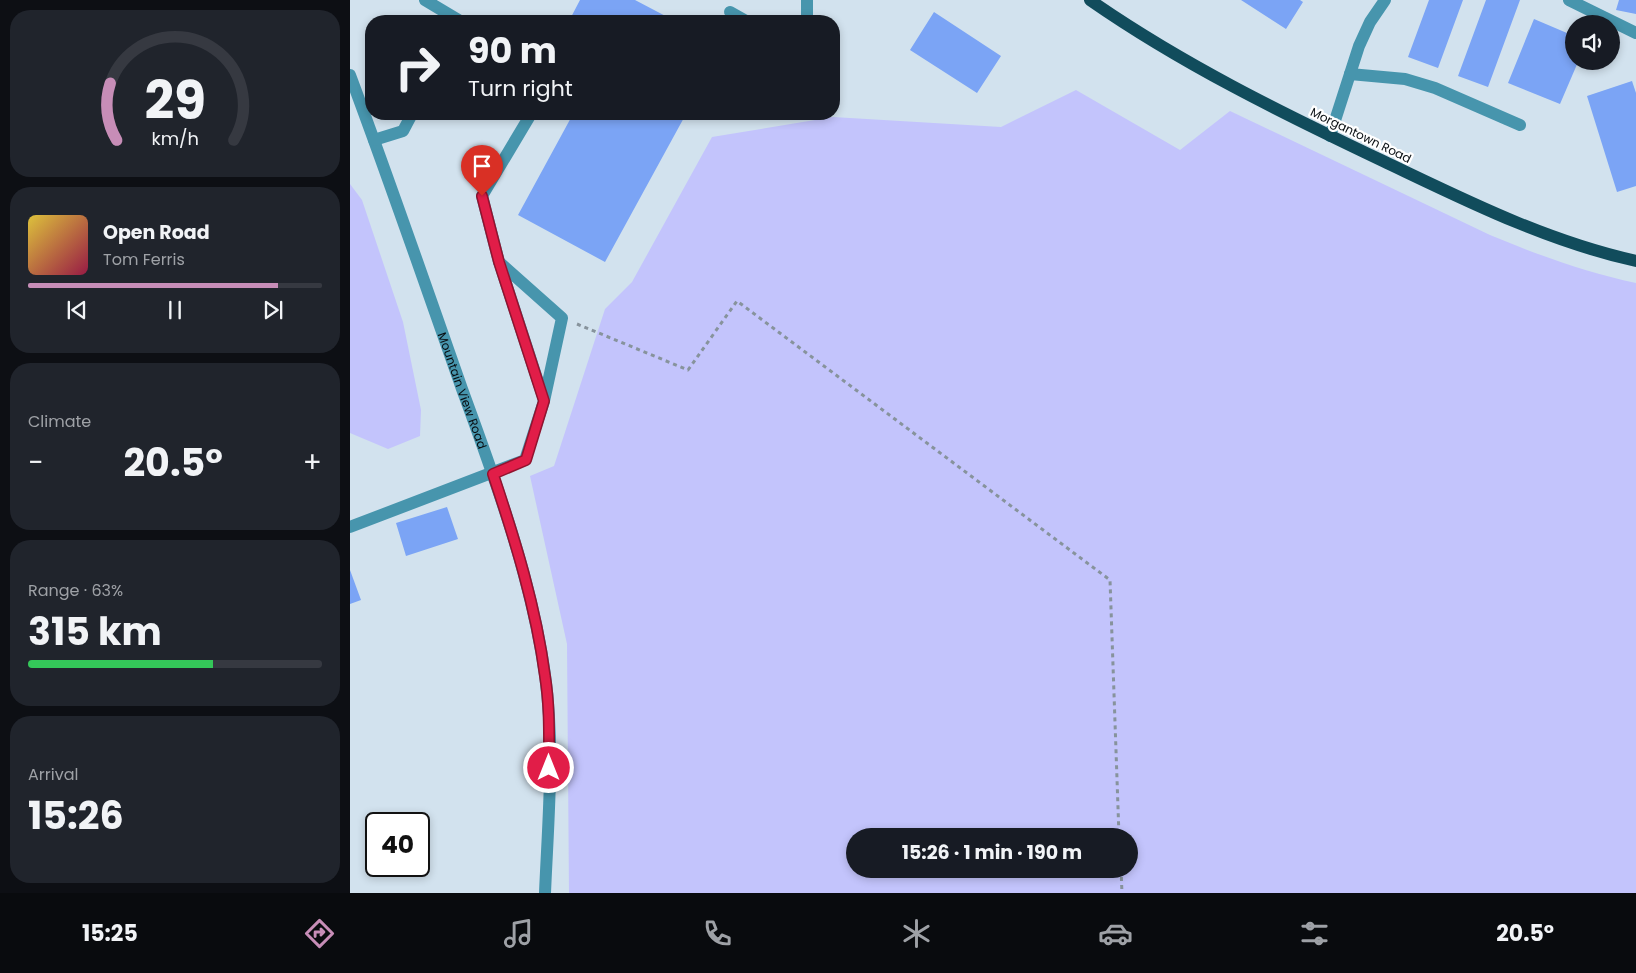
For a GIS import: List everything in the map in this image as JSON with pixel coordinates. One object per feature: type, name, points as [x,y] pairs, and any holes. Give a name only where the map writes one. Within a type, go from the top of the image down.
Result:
[{"type":"main road","name":"Morgantown Road","points":[[1094,1],[1151,40],[1210,74],[1330,136],[1453,194],[1540,232],[1580,246],[1636,261]]},
{"type":"street","points":[[425,0],[450,15]]},
{"type":"street","points":[[807,0],[807,15]]},
{"type":"street","points":[[1330,136],[1360,46],[1370,22],[1385,0]]},
{"type":"street","points":[[1569,0],[1636,33]]},
{"type":"street","points":[[730,12],[735,15]]},
{"type":"street","points":[[1350,74],[1404,79],[1435,88],[1520,125]]},
{"type":"street","name":"Mountain View Road","points":[[350,75],[365,116]]},
{"type":"street","name":"Mountain View Road","points":[[367,120],[493,474],[517,547],[537,626],[546,676],[549,721],[545,893]]},
{"type":"street","points":[[374,140],[403,132],[409,120]]},
{"type":"street","points":[[527,120],[482,196],[499,262],[544,401]]},
{"type":"street","points":[[350,527],[526,460],[544,401],[562,318],[499,262]]},
{"type":"path","points":[[562,318],[688,370],[737,301],[1110,580],[1119,828]]},
{"type":"path","points":[[1121,878],[1122,893]]},
{"type":"shaded area","points":[[1076,90],[1180,150],[1230,111],[1490,235],[1598,274],[1636,283],[1636,893],[569,893],[567,644],[530,476],[554,466],[605,309],[632,282],[712,137],[815,120],[840,120],[840,117],[1001,127]]},
{"type":"shaded area","points":[[350,184],[362,200],[403,322],[421,410],[420,436],[388,449],[350,433]]},
{"type":"building","points":[[580,0],[635,0],[664,15],[572,15]]},
{"type":"building","points":[[1241,0],[1300,0],[1303,2],[1286,29]]},
{"type":"building","points":[[1429,0],[1463,0],[1438,68],[1408,57]]},
{"type":"building","points":[[1486,0],[1520,0],[1488,87],[1458,76]]},
{"type":"building","points":[[1619,0],[1636,0],[1636,14],[1616,10]]},
{"type":"building","points":[[934,12],[1001,56],[977,93],[910,50]]},
{"type":"building","points":[[1534,19],[1565,32],[1565,70],[1575,70],[1560,104],[1508,83]]},
{"type":"building","points":[[1632,81],[1636,93],[1636,186],[1617,192],[1587,96]]},
{"type":"building","points":[[570,120],[683,120],[605,262],[518,215]]},
{"type":"building","points":[[447,507],[458,539],[406,556],[396,523]]},
{"type":"building","points":[[350,570],[361,600],[350,604]]},
{"type":"route","points":[[482,196],[499,262],[544,401],[526,460],[493,474],[517,547],[537,626],[546,676],[549,721],[549,768]]}]
